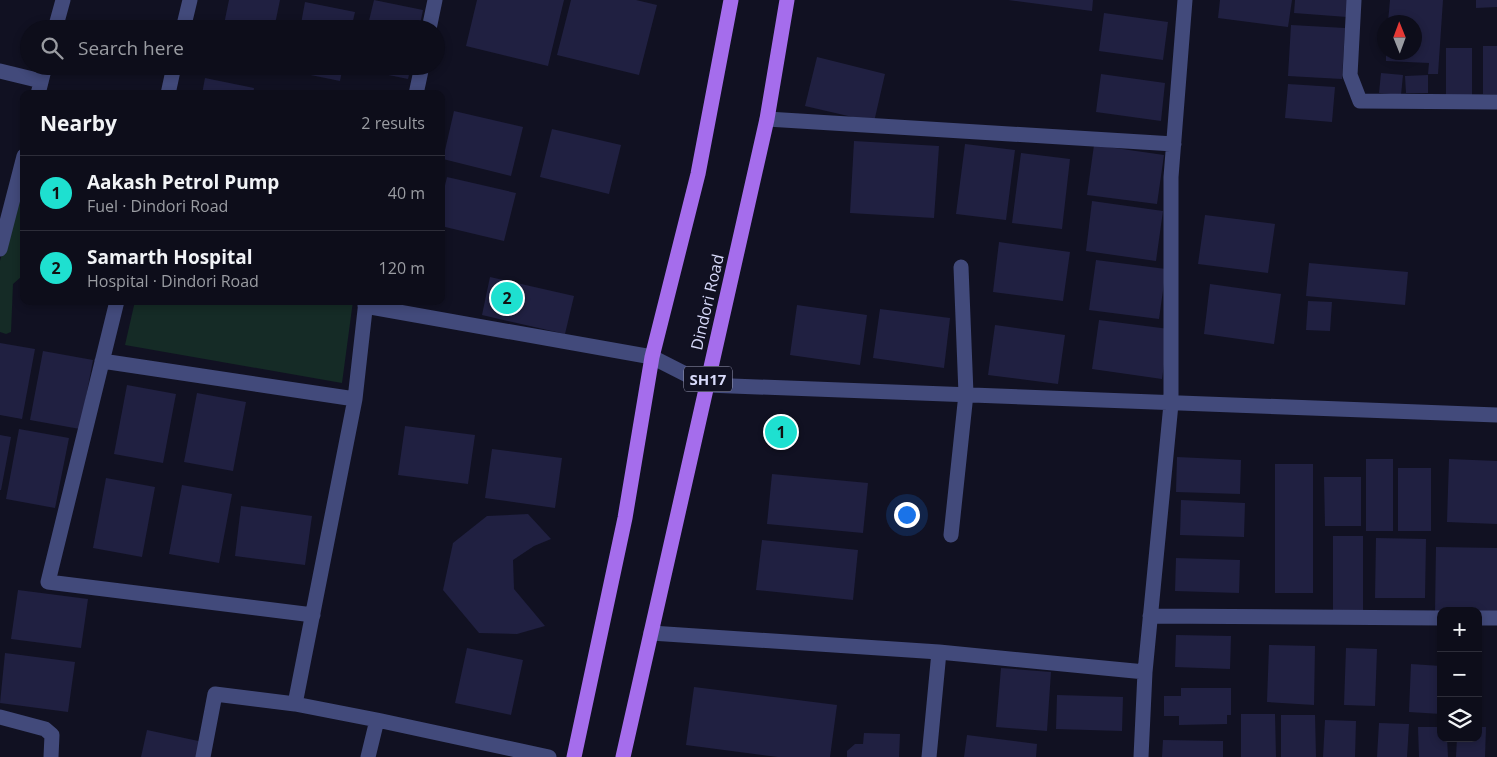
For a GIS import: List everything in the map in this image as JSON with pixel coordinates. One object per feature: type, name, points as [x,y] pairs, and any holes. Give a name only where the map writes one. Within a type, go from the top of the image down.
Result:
[{"type":"main road","points":[[574,757],[625,518],[652,357],[698,174],[731,0]]},
{"type":"main road","name":"Dindori Road","points":[[623,757],[767,118],[787,0]]},
{"type":"street","points":[[57,20],[63,0]]},
{"type":"street","points":[[185,20],[190,0]]},
{"type":"street","points":[[431,20],[435,0]]},
{"type":"street","points":[[1141,757],[1145,672],[1171,404],[1171,177],[1185,0]]},
{"type":"street","points":[[1354,0],[1350,75],[1360,101],[1497,102]]},
{"type":"street","points":[[0,71],[42,80]]},
{"type":"street","points":[[169,90],[172,75]]},
{"type":"street","points":[[417,90],[420,75]]},
{"type":"street","points":[[767,118],[1174,144]]},
{"type":"street","points":[[0,247],[20,174]]},
{"type":"street","points":[[952,535],[966,394],[961,267]]},
{"type":"street","points":[[116,305],[48,582],[312,615]]},
{"type":"street","points":[[295,704],[355,399],[366,305]]},
{"type":"street","points":[[371,305],[652,357],[707,385],[1497,415]]},
{"type":"street","points":[[102,361],[355,399]]},
{"type":"street","points":[[1150,616],[1437,618]]},
{"type":"street","points":[[1482,618],[1497,618]]},
{"type":"street","points":[[651,633],[938,652],[1145,672]]},
{"type":"street","points":[[928,757],[938,652]]},
{"type":"street","points":[[203,757],[215,694],[295,704],[549,757]]},
{"type":"street","points":[[0,717],[45,728],[52,735],[50,757]]},
{"type":"street","points":[[368,757],[377,720]]},
{"type":"green space","points":[[20,190],[20,278],[13,284],[11,332],[6,334],[0,332],[0,261]]},
{"type":"green space","points":[[134,305],[352,305],[342,383],[125,345]]},
{"type":"building","points":[[229,0],[280,0],[276,20],[225,20]]},
{"type":"building","points":[[374,0],[423,10],[421,20],[369,20]]},
{"type":"building","points":[[477,0],[564,0],[548,66],[466,46]]},
{"type":"building","points":[[571,0],[636,0],[657,5],[639,75],[557,55]]},
{"type":"building","points":[[1008,0],[1093,0],[1092,11]]},
{"type":"building","points":[[1220,0],[1292,0],[1288,27],[1218,18]]},
{"type":"building","points":[[1295,0],[1348,0],[1347,17],[1294,13]]},
{"type":"building","points":[[1390,0],[1443,0],[1438,74],[1428,74],[1429,63],[1386,61],[1422,60],[1422,15],[1389,15]]},
{"type":"building","points":[[1476,0],[1497,0],[1497,7],[1476,8]]},
{"type":"building","points":[[305,2],[355,12],[353,20],[302,20]]},
{"type":"building","points":[[1104,13],[1168,22],[1163,60],[1099,51]]},
{"type":"building","points":[[1291,25],[1345,28],[1342,79],[1288,76]]},
{"type":"building","points":[[1483,46],[1497,46],[1497,94],[1483,94]]},
{"type":"building","points":[[1446,48],[1472,48],[1472,98],[1446,98]]},
{"type":"building","points":[[817,57],[885,74],[874,122],[805,106]]},
{"type":"building","points":[[1381,73],[1403,75],[1401,95],[1379,93]]},
{"type":"building","points":[[1101,74],[1165,83],[1161,121],[1096,112]]},
{"type":"building","points":[[311,75],[341,75],[340,81]]},
{"type":"building","points":[[388,75],[409,75],[408,79]]},
{"type":"building","points":[[1428,75],[1428,93],[1406,93],[1405,76]]},
{"type":"building","points":[[205,78],[254,88],[254,90],[203,90]]},
{"type":"building","points":[[1288,84],[1335,87],[1332,122],[1285,118]]},
{"type":"building","points":[[454,111],[523,127],[511,176],[445,160],[445,150]]},
{"type":"building","points":[[552,129],[621,145],[609,194],[540,177]]},
{"type":"building","points":[[854,141],[939,146],[934,218],[850,213]]},
{"type":"building","points":[[965,144],[1015,150],[1006,220],[956,214]]},
{"type":"building","points":[[1094,145],[1164,155],[1157,204],[1087,195]]},
{"type":"building","points":[[1021,153],[1070,159],[1062,229],[1012,223]]},
{"type":"building","points":[[447,177],[516,193],[504,241],[445,227],[445,185]]},
{"type":"building","points":[[1092,201],[1163,211],[1156,261],[1086,251]]},
{"type":"building","points":[[1205,215],[1275,224],[1268,273],[1198,264]]},
{"type":"building","points":[[999,242],[1070,252],[1063,301],[993,292]]},
{"type":"building","points":[[1096,260],[1166,269],[1159,319],[1089,310]]},
{"type":"building","points":[[1309,263],[1408,272],[1405,305],[1306,296]]},
{"type":"building","points":[[490,277],[574,296],[565,334],[482,315]]},
{"type":"building","points":[[1210,284],[1281,294],[1274,344],[1204,334]]},
{"type":"building","points":[[1308,301],[1332,302],[1330,331],[1306,330]]},
{"type":"building","points":[[797,305],[867,315],[860,365],[790,355]]},
{"type":"building","points":[[880,309],[950,318],[944,368],[873,358]]},
{"type":"building","points":[[1099,320],[1169,329],[1162,379],[1092,369]]},
{"type":"building","points":[[995,325],[1065,335],[1058,384],[988,375]]},
{"type":"building","points":[[0,343],[35,349],[22,419],[0,415]]},
{"type":"building","points":[[43,351],[93,360],[80,429],[30,420]]},
{"type":"building","points":[[127,385],[176,394],[163,463],[114,454]]},
{"type":"building","points":[[197,393],[246,402],[233,471],[184,462]]},
{"type":"building","points":[[405,426],[475,435],[468,484],[398,475]]},
{"type":"building","points":[[19,429],[69,438],[55,508],[6,499]]},
{"type":"building","points":[[0,435],[11,437],[1,490],[0,490]]},
{"type":"building","points":[[492,449],[562,458],[555,508],[485,498]]},
{"type":"building","points":[[1177,457],[1241,460],[1240,494],[1176,492]]},
{"type":"building","points":[[1366,459],[1393,459],[1393,531],[1366,531]]},
{"type":"building","points":[[1449,459],[1497,461],[1497,524],[1447,522]]},
{"type":"building","points":[[1275,464],[1313,464],[1313,593],[1275,593]]},
{"type":"building","points":[[1398,468],[1431,468],[1431,531],[1398,531]]},
{"type":"building","points":[[772,474],[868,483],[863,533],[767,524]]},
{"type":"building","points":[[1324,477],[1361,477],[1361,526],[1325,526]]},
{"type":"building","points":[[106,478],[155,487],[142,557],[93,548]]},
{"type":"building","points":[[182,485],[232,494],[219,563],[169,554]]},
{"type":"building","points":[[1181,500],[1245,503],[1244,537],[1180,535]]},
{"type":"building","points":[[241,506],[312,516],[305,565],[235,556]]},
{"type":"building","points":[[528,514],[551,539],[534,546],[513,560],[514,589],[545,626],[517,634],[479,633],[443,590],[453,543],[487,516]]},
{"type":"building","points":[[1333,536],[1363,536],[1363,612],[1333,612]]},
{"type":"building","points":[[1376,538],[1426,539],[1425,598],[1375,598]]},
{"type":"building","points":[[762,540],[858,550],[853,600],[756,590]]},
{"type":"building","points":[[1436,547],[1497,548],[1497,614],[1482,612],[1482,607],[1437,607],[1437,612],[1435,613]]},
{"type":"building","points":[[1176,558],[1240,560],[1239,593],[1175,591]]},
{"type":"building","points":[[18,590],[88,599],[81,648],[11,639]]},
{"type":"building","points":[[1176,635],[1231,636],[1230,669],[1175,667]]},
{"type":"building","points":[[1269,645],[1315,646],[1314,705],[1267,702]]},
{"type":"building","points":[[467,648],[523,660],[511,715],[455,703]]},
{"type":"building","points":[[1346,648],[1377,649],[1375,706],[1344,705]]},
{"type":"building","points":[[5,653],[75,662],[68,712],[0,703]]},
{"type":"building","points":[[1411,664],[1437,666],[1437,714],[1409,712]]},
{"type":"building","points":[[1001,668],[1051,672],[1047,731],[996,727]]},
{"type":"building","points":[[694,687],[837,705],[830,757],[778,757],[686,745]]},
{"type":"building","points":[[1181,688],[1231,688],[1231,715],[1227,715],[1227,724],[1179,725],[1179,716],[1164,716],[1164,696],[1181,696]]},
{"type":"building","points":[[1057,695],[1123,697],[1122,731],[1056,729]]},
{"type":"building","points":[[1241,714],[1275,714],[1276,757],[1241,757]]},
{"type":"building","points":[[1281,715],[1315,715],[1316,757],[1281,757]]},
{"type":"building","points":[[1325,720],[1356,721],[1355,757],[1323,757]]},
{"type":"building","points":[[1379,723],[1409,724],[1407,757],[1377,757]]},
{"type":"building","points":[[1418,727],[1437,727],[1437,742],[1447,742],[1448,757],[1419,757]]},
{"type":"building","points":[[1482,727],[1486,727],[1485,757],[1456,757],[1457,742],[1482,742]]},
{"type":"building","points":[[147,730],[203,742],[199,757],[141,757]]},
{"type":"building","points":[[864,733],[900,734],[899,757],[847,757],[847,751],[855,744],[863,744]]},
{"type":"building","points":[[967,735],[1037,744],[1036,757],[964,757]]},
{"type":"building","points":[[1163,740],[1223,741],[1223,757],[1162,757]]},
{"type":"place","name":"Samarth Hospital","points":[[507,298]]},
{"type":"place","name":"Aakash Petrol Pump","points":[[781,432]]}]
